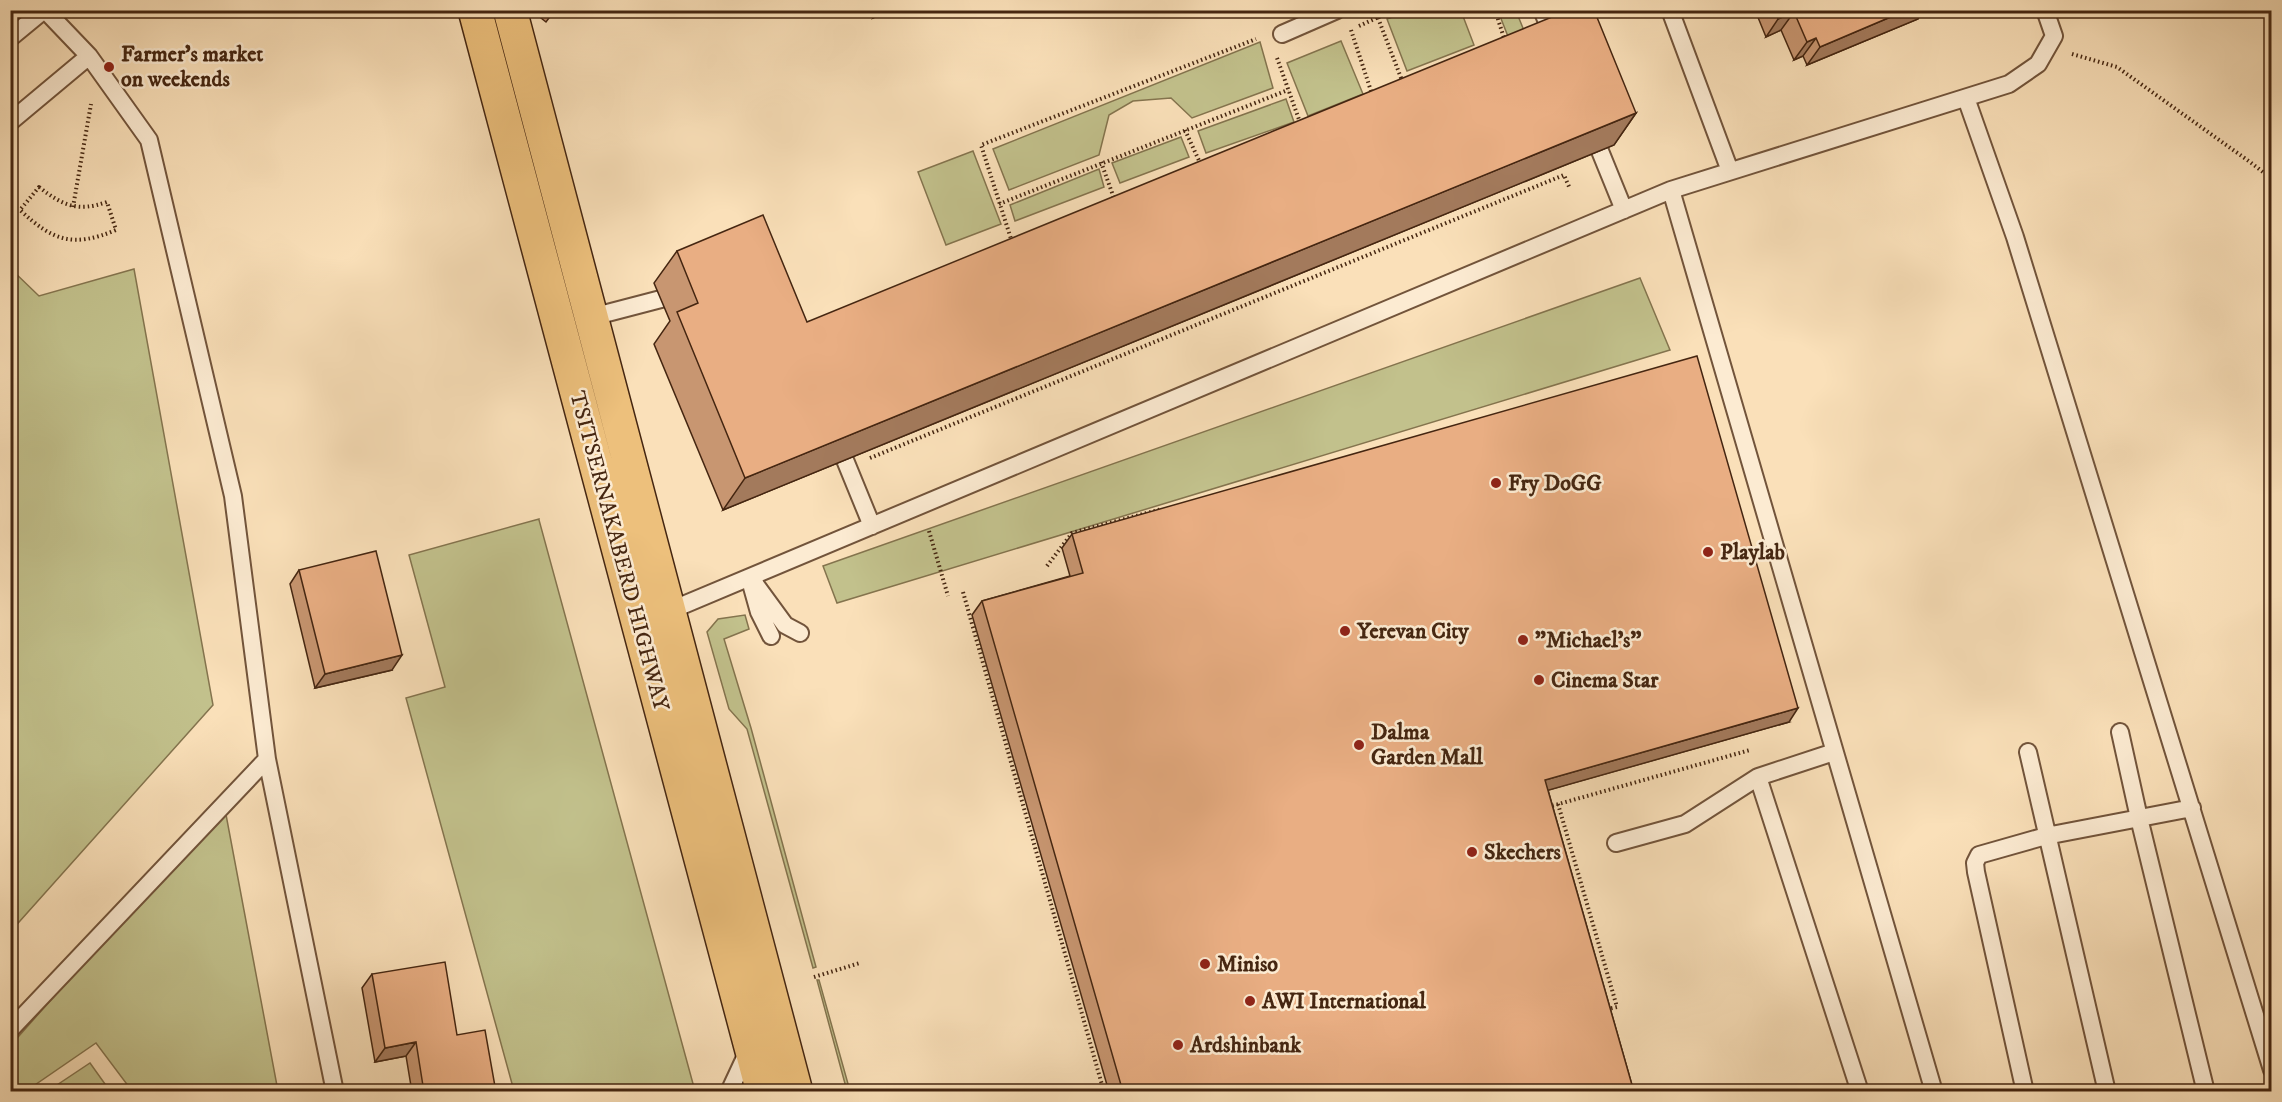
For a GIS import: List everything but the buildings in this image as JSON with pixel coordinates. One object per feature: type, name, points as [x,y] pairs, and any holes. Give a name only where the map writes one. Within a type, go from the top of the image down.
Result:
[{"type":"main road","name":"TSITSERNAKABERD HIGHWAY","points":[[475,10],[763,1092]]},
{"type":"main road","name":"TSITSERNAKABERD HIGHWAY","points":[[510,10],[796,1092]]},
{"type":"lane","points":[[10,38],[45,10],[93,62],[149,140],[233,496],[267,759],[335,1092]]},
{"type":"lane","points":[[1281,34],[1336,10]]},
{"type":"lane","points":[[1542,10],[1552,35]]},
{"type":"lane","points":[[1670,10],[1730,171]]},
{"type":"lane","points":[[669,611],[1671,190],[2009,84],[2038,64],[2054,36],[2045,10]]},
{"type":"lane","points":[[10,122],[93,62]]},
{"type":"lane","points":[[1966,98],[2015,237],[2271,1070]]},
{"type":"lane","points":[[1600,151],[1624,210]]},
{"type":"lane","points":[[1671,190],[1934,1092]]},
{"type":"lane","points":[[592,317],[661,299]]},
{"type":"lane","points":[[847,463],[872,526]]},
{"type":"lane","points":[[750,577],[785,625],[800,633]]},
{"type":"lane","points":[[750,577],[759,612],[771,636]]},
{"type":"lane","points":[[2120,732],[2206,1092]]},
{"type":"lane","points":[[1616,843],[1686,824],[1758,777],[1834,752]]},
{"type":"lane","points":[[2028,752],[2107,1092]]},
{"type":"lane","points":[[10,1030],[267,759]]},
{"type":"lane","points":[[1758,777],[1860,1092]]},
{"type":"lane","points":[[2025,1092],[1975,863],[1979,855],[2046,836],[2192,808]]},
{"type":"lane","points":[[729,1092],[751,1046]]},
{"type":"path","points":[[1375,102],[1350,29],[1394,10]]},
{"type":"path","points":[[1495,10],[1508,48],[1552,35]]},
{"type":"path","points":[[1378,18],[1405,90]]},
{"type":"path","points":[[1014,248],[981,145],[1257,39]]},
{"type":"path","points":[[2048,47],[2117,68],[2271,179]]},
{"type":"path","points":[[1275,52],[1303,131]]},
{"type":"path","points":[[73,207],[93,62]]},
{"type":"path","points":[[999,204],[1288,90]]},
{"type":"path","points":[[1185,130],[1203,171]]},
{"type":"path","points":[[1101,162],[1117,207]]},
{"type":"path","points":[[847,463],[1564,175],[1569,189]]},
{"type":"path","points":[[39,187],[61,203],[73,207],[96,206],[107,202],[116,230],[99,237],[78,241],[56,236],[36,225],[20,210],[39,187]]},
{"type":"path","points":[[921,506],[948,596]]},
{"type":"path","points":[[1047,566],[1072,533],[1163,508]]},
{"type":"path","points":[[963,592],[1104,1092]]},
{"type":"path","points":[[1539,809],[1750,749],[1758,777]]},
{"type":"path","points":[[1558,804],[1617,1007],[1598,1012]]},
{"type":"path","points":[[814,977],[860,963]]},
{"type":"shaded area","points":[[1409,11],[1461,11],[1474,45],[1407,71],[1387,19]]},
{"type":"shaded area","points":[[1498,11],[1516,11],[1525,33],[1509,39]]},
{"type":"shaded area","points":[[1341,41],[1363,94],[1308,116],[1287,63]]},
{"type":"shaded area","points":[[1260,42],[1273,88],[1192,118],[1171,98],[1133,101],[1109,115],[1099,155],[1009,190],[993,149]]},
{"type":"shaded area","points":[[1286,99],[1294,122],[1206,153],[1198,131]]},
{"type":"shaded area","points":[[1181,137],[1189,157],[1120,183],[1112,163]]},
{"type":"shaded area","points":[[973,151],[1001,224],[946,245],[918,172]]},
{"type":"shaded area","points":[[1099,169],[1104,187],[1015,221],[1010,205]]},
{"type":"shaded area","points":[[11,269],[39,296],[134,269],[213,705],[11,931]]},
{"type":"shaded area","points":[[1640,278],[1670,350],[837,603],[823,566]]},
{"type":"shaded area","points":[[539,519],[695,1091],[514,1091],[406,698],[445,687],[409,555]]},
{"type":"shaded area","points":[[745,615],[749,629],[724,639],[751,728],[816,967],[813,968],[747,729],[729,709],[707,632],[718,619]]},
{"type":"shaded area","points":[[224,804],[278,1091],[132,1091],[96,1043],[26,1091],[11,1092],[11,1045]]},
{"type":"shaded area","points":[[817,980],[819,980],[850,1091],[847,1091]]},
{"type":"shaded area","points":[[90,1063],[110,1091],[48,1091]]},
{"type":"place","name":"Farmer's market on weekends","points":[[109,67]]},
{"type":"place","name":"Fry DoGG","points":[[1496,483]]},
{"type":"place","name":"Playlab","points":[[1708,552]]},
{"type":"place","name":"Yerevan City","points":[[1345,631]]},
{"type":"place","name":"\"Michael's\"","points":[[1523,640]]},
{"type":"place","name":"Cinema Star","points":[[1539,680]]},
{"type":"place","name":"Dalma Garden Mall","points":[[1359,745]]},
{"type":"place","name":"Skechers","points":[[1472,852]]},
{"type":"place","name":"Miniso","points":[[1205,964]]},
{"type":"place","name":"AWI International","points":[[1250,1001]]},
{"type":"place","name":"Ardshinbank","points":[[1178,1045]]}]
